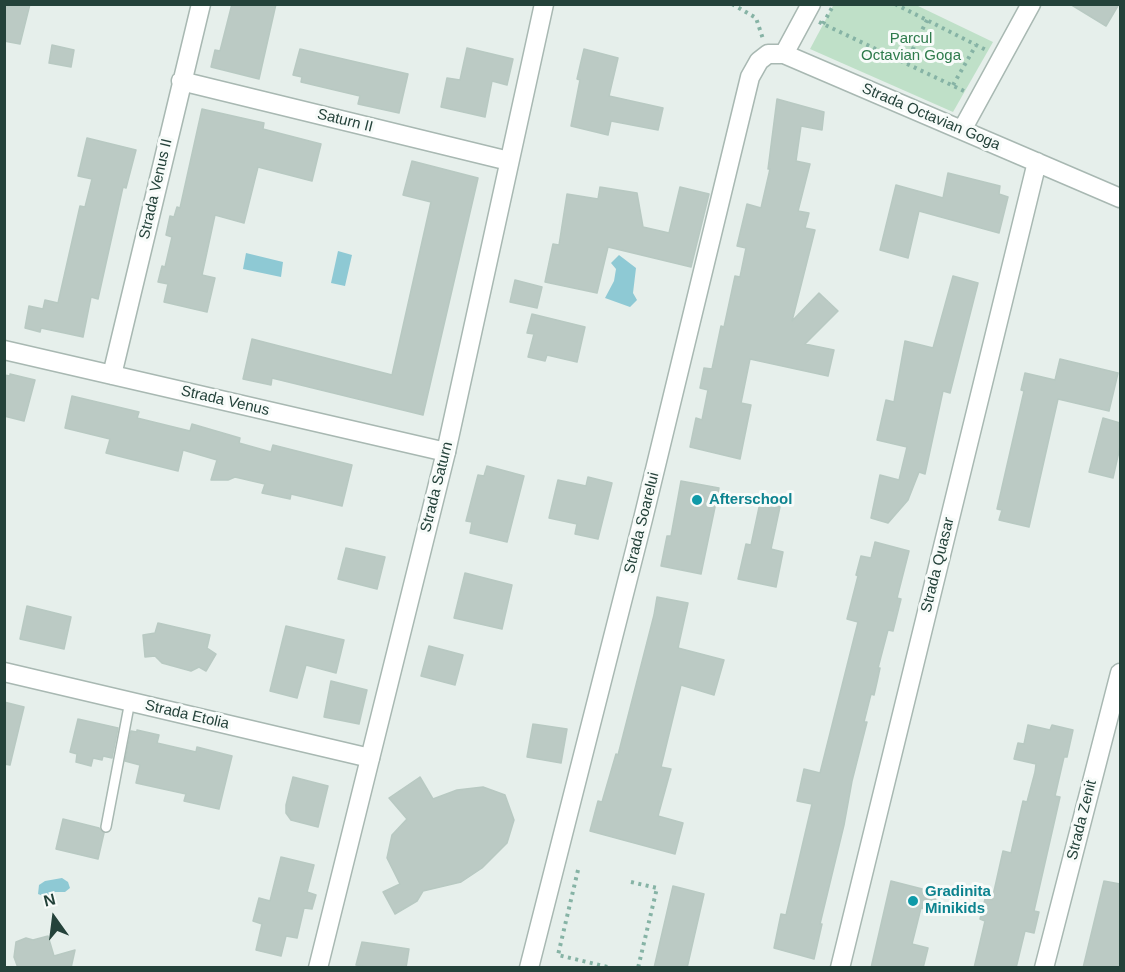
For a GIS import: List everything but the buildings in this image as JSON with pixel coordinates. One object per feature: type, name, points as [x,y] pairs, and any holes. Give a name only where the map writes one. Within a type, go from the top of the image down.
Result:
[{"type":"street","name":"Strada Venus II","points":[[112,375],[201,4]]},
{"type":"street","name":"Strada Saturn","points":[[318,968],[446,452],[544,4]]},
{"type":"street","points":[[962,130],[1031,4]]},
{"type":"street","points":[[776,54],[808,10]]},
{"type":"street","name":"Strada Soarelui","points":[[528,968],[643,519],[750,77],[759,61],[776,54]]},
{"type":"street","name":"Strada Octavian Goga","points":[[776,54],[1120,198]]},
{"type":"street","name":"Saturn II","points":[[181,81],[509,161]]},
{"type":"street","name":"Strada Quasar","points":[[840,968],[1037,162]]},
{"type":"street","name":"Strada Venus","points":[[4,350],[446,452]]},
{"type":"street","name":"Strada Etolia","points":[[4,672],[370,758]]},
{"type":"street","name":"Strada Zenit","points":[[1044,968],[1120,673]]},
{"type":"lane","points":[[106,827],[130,701]]},
{"type":"path","points":[[732,4],[756,18],[776,54]]},
{"type":"path","points":[[823,24],[834,4]]},
{"type":"path","points":[[895,4],[1002,58]]},
{"type":"path","points":[[808,10],[823,24],[980,98]]},
{"type":"path","points":[[906,63],[927,20]]},
{"type":"path","points":[[953,85],[976,45]]},
{"type":"path","points":[[578,870],[558,955],[612,968]]},
{"type":"path","points":[[631,882],[657,888],[638,968]]},
{"type":"green space","name":"Parcul Octavian Goga","points":[[834,4],[916,5],[993,42],[953,112],[810,49]]},
{"type":"water","points":[[338,251],[352,255],[345,286],[331,283]]},
{"type":"water","points":[[246,253],[283,262],[281,277],[243,269]]},
{"type":"water","points":[[619,255],[636,268],[633,293],[637,300],[630,307],[605,298],[614,281],[616,269],[611,263]]},
{"type":"water","points":[[62,878],[68,882],[70,888],[65,892],[55,892],[46,897],[38,894],[39,885],[45,881]]},
{"type":"place","name":"Afterschool","points":[[697,500]]},
{"type":"place","name":"Gradinita Minikids","points":[[913,901]]}]
